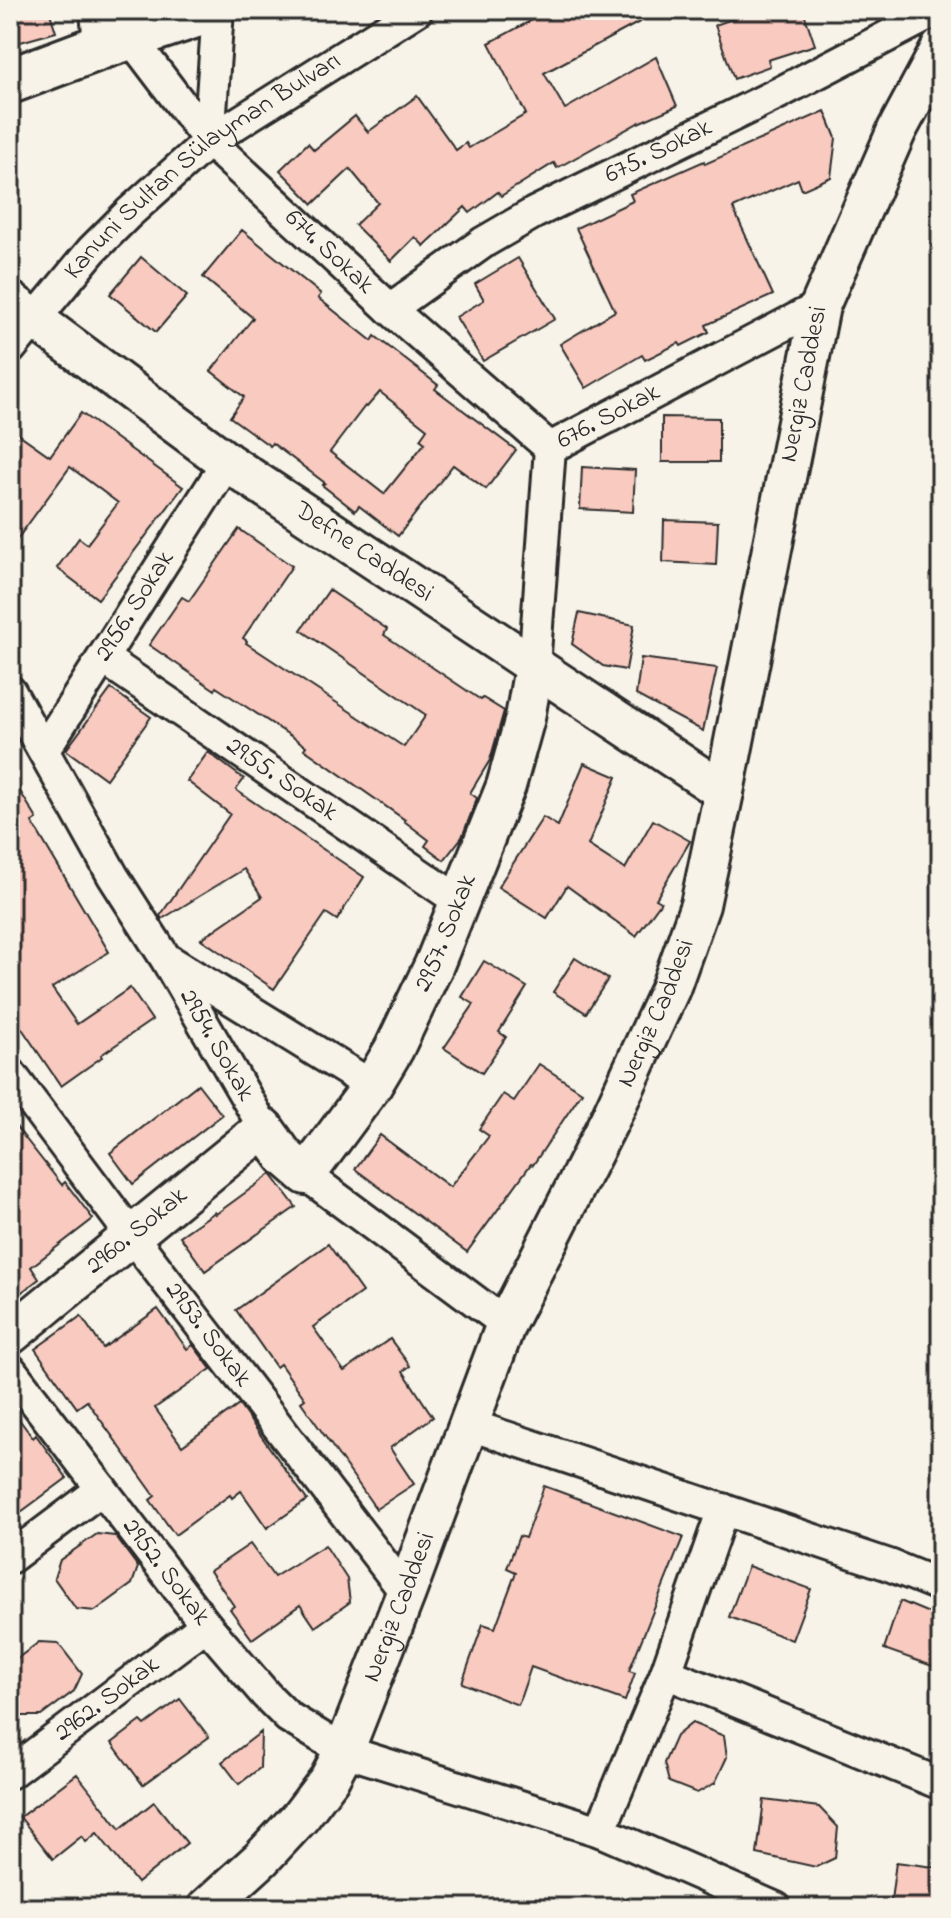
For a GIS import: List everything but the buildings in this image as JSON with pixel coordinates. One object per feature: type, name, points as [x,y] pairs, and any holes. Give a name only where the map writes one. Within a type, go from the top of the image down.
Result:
[{"type":"main road","points":[[10,81],[111,31],[211,10]]},
{"type":"street","points":[[209,141],[218,10]]},
{"type":"street","name":"Kanuni Sultan Sülayman Bulvarı","points":[[10,349],[22,310],[92,250],[209,141],[417,10]]},
{"type":"street","name":"675. Sokak","points":[[390,309],[484,242],[534,213],[779,93],[938,10]]},
{"type":"street","name":"674. Sokak","points":[[111,31],[209,141],[390,309],[550,448]]},
{"type":"street","name":"Nergiz Caddesi","points":[[207,1908],[261,1859],[301,1816],[329,1779],[344,1751],[506,1324],[610,1119],[670,989],[700,905],[820,306],[897,130],[941,48]]},
{"type":"street","name":"676. Sokak","points":[[534,667],[550,448],[820,306]]},
{"type":"street","name":"Defne Caddesi","points":[[22,310],[227,462],[724,792]]},
{"type":"street","name":"2956. Sokak","points":[[44,750],[227,462]]},
{"type":"street","name":"2955. Sokak","points":[[103,658],[459,901]]},
{"type":"street","name":"2957. Sokak","points":[[306,1175],[372,1086],[413,1010],[506,786],[525,718],[534,667]]},
{"type":"street","name":"2954. Sokak","points":[[10,691],[113,876],[166,959],[264,1128],[284,1156],[506,1324]]},
{"type":"street","points":[[166,959],[372,1086]]},
{"type":"street","name":"2953. Sokak","points":[[12,1083],[406,1593]]},
{"type":"street","name":"2960. Sokak","points":[[10,1335],[264,1128]]},
{"type":"street","name":"2952. Sokak","points":[[10,1369],[206,1625],[288,1717],[344,1751],[600,1831],[776,1908]]},
{"type":"street","points":[[470,1425],[889,1565],[941,1586]]},
{"type":"street","points":[[10,1558],[102,1489]]},
{"type":"street","points":[[600,1831],[666,1673],[723,1509]]},
{"type":"street","name":"2962. Sokak","points":[[10,1773],[206,1625]]},
{"type":"street","points":[[666,1673],[941,1784]]}]
